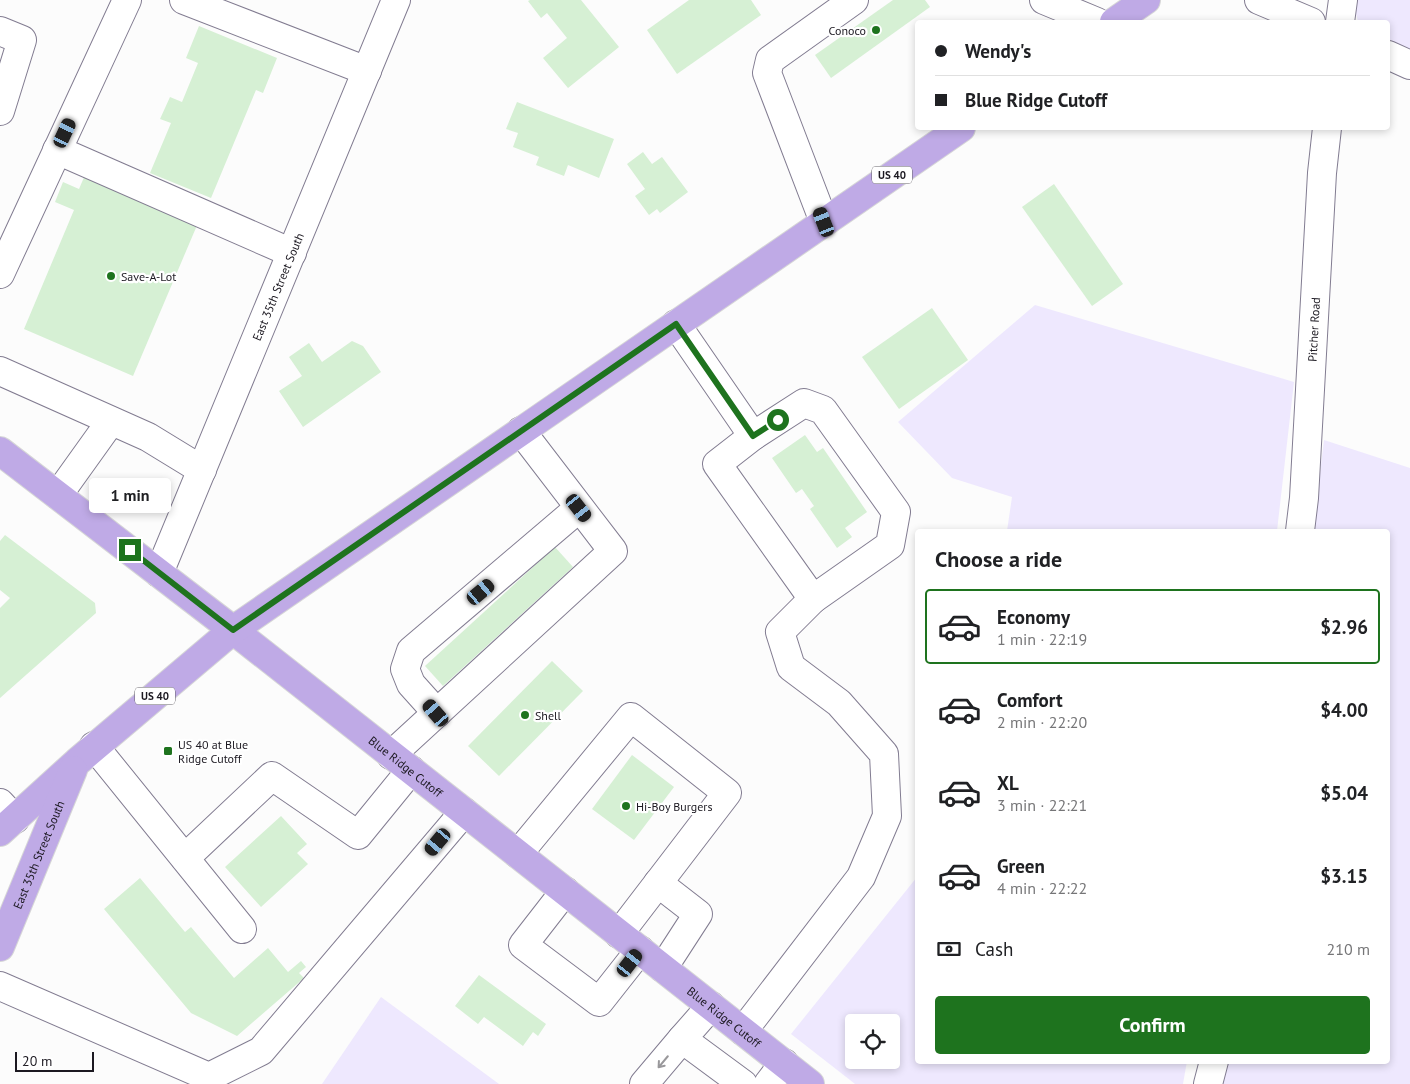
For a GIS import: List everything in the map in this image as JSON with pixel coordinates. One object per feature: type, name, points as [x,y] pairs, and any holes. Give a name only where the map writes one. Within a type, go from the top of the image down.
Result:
[{"type":"main road","points":[[1117,20],[1146,0]]},
{"type":"main road","name":"US 40","points":[[5,818],[86,754],[233,630],[958,130]]},
{"type":"main road","name":"Blue Ridge Cutoff","points":[[2,456],[58,495],[233,630],[743,1031],[776,1073],[810,1084]]},
{"type":"main road","name":"East 35th Street South","points":[[0,947],[86,754]]},
{"type":"street","points":[[0,274],[127,0]]},
{"type":"street","points":[[184,0],[367,71]]},
{"type":"street","name":"East 35th Street South","points":[[159,573],[396,0]]},
{"type":"street","points":[[824,222],[768,74],[770,60],[854,0]]},
{"type":"street","points":[[1044,0],[1092,20]]},
{"type":"street","points":[[1259,0],[1306,20]]},
{"type":"street","points":[[1340,20],[1343,0]]},
{"type":"street","points":[[0,31],[22,40],[0,110]]},
{"type":"street","points":[[1390,56],[1410,65]]},
{"type":"street","name":"Pitcher Road","points":[[1300,529],[1304,498],[1322,173],[1327,130]]},
{"type":"street","points":[[57,150],[292,253]]},
{"type":"street","points":[[676,324],[753,436]]},
{"type":"street","points":[[0,371],[148,437],[202,470]]},
{"type":"street","points":[[743,1031],[861,877],[887,816],[884,754],[839,703],[790,667],[780,632],[813,600],[890,545],[896,512],[823,410],[804,403],[753,436],[716,464],[813,600]]},
{"type":"street","points":[[58,495],[111,420]]},
{"type":"street","points":[[185,858],[272,776],[358,835],[401,762],[436,713],[613,551],[521,431]]},
{"type":"street","points":[[436,713],[411,684],[405,669],[410,651],[579,508]]},
{"type":"street","points":[[518,854],[631,717],[727,793],[658,883],[599,1002],[523,945],[565,891]]},
{"type":"street","points":[[86,754],[185,858],[242,929]]},
{"type":"street","points":[[0,986],[209,1077],[261,1051],[464,812]]},
{"type":"street","points":[[658,883],[698,914],[663,968]]},
{"type":"street","points":[[644,1084],[711,1006]]},
{"type":"street","points":[[682,1039],[743,1084]]},
{"type":"street","points":[[1208,1084],[1213,1064]]},
{"type":"shaded area","points":[[1356,0],[1410,0],[1410,49],[1390,40],[1390,20],[1358,20],[1355,9]]},
{"type":"shaded area","points":[[1035,305],[1294,382],[1277,529],[1007,529],[1012,497],[952,478],[898,422]]},
{"type":"shaded area","points":[[1324,440],[1410,468],[1410,1084],[1214,1084],[1217,1064],[1390,1064],[1390,529],[1313,529]]},
{"type":"shaded area","points":[[915,879],[915,1064],[1186,1064],[1183,1084],[855,1084],[791,1034]]},
{"type":"shaded area","points":[[381,997],[499,1084],[322,1084]]},
{"type":"building","points":[[581,0],[619,47],[568,88],[543,58],[567,38],[547,13],[541,18],[528,1]]},
{"type":"building","points":[[689,0],[751,0],[761,15],[677,74],[647,30]]},
{"type":"building","points":[[893,0],[925,0],[930,7],[831,78],[815,55]]},
{"type":"building","points":[[199,26],[277,58],[263,93],[256,90],[211,198],[150,173],[171,123],[160,119],[170,97],[182,102],[198,63],[186,58]]},
{"type":"building","points":[[517,102],[614,139],[599,178],[568,165],[564,176],[536,165],[539,157],[513,147],[518,133],[506,129]]},
{"type":"building","points":[[643,152],[652,164],[662,157],[688,192],[660,213],[657,209],[649,215],[635,196],[645,189],[627,164]]},
{"type":"building","name":"Save-A-Lot","points":[[85,175],[198,223],[133,376],[24,329],[74,210],[55,202],[63,182],[79,189]]},
{"type":"building","points":[[1054,184],[1123,284],[1092,306],[1022,207]]},
{"type":"building","points":[[932,308],[968,360],[899,409],[862,357]]},
{"type":"building","points":[[352,341],[363,346],[381,372],[303,427],[279,391],[302,376],[289,357],[309,343],[322,362]]},
{"type":"building","points":[[805,435],[817,452],[823,448],[867,512],[845,528],[852,537],[837,548],[810,509],[814,506],[802,489],[796,493],[772,458]]},
{"type":"building","points":[[5,535],[95,603],[96,613],[0,698],[0,608],[10,598],[0,590],[0,541]]},
{"type":"building","points":[[555,547],[573,567],[443,686],[425,666]]},
{"type":"building","points":[[552,661],[583,691],[499,776],[468,746]]},
{"type":"building","points":[[632,755],[674,787],[634,840],[592,809]]},
{"type":"building","points":[[281,816],[307,844],[297,853],[308,864],[261,907],[225,867]]},
{"type":"building","points":[[140,878],[185,932],[191,927],[234,978],[268,948],[288,972],[301,961],[306,967],[299,973],[304,978],[237,1036],[191,1013],[104,909]]},
{"type":"building","points":[[479,975],[546,1024],[538,1036],[533,1032],[523,1046],[484,1017],[478,1024],[455,1006]]},
{"type":"place","name":"Conoco","points":[[876,30]]},
{"type":"place","name":"Save-A-Lot","points":[[111,276]]},
{"type":"place","name":"Shell","points":[[525,715]]},
{"type":"place","name":"US 40 at Blue Ridge Cutoff","points":[[168,751]]},
{"type":"place","name":"Hi-Boy Burgers","points":[[626,806]]},
{"type":"route","points":[[130,550],[233,630],[676,324],[753,436],[778,420]]}]
